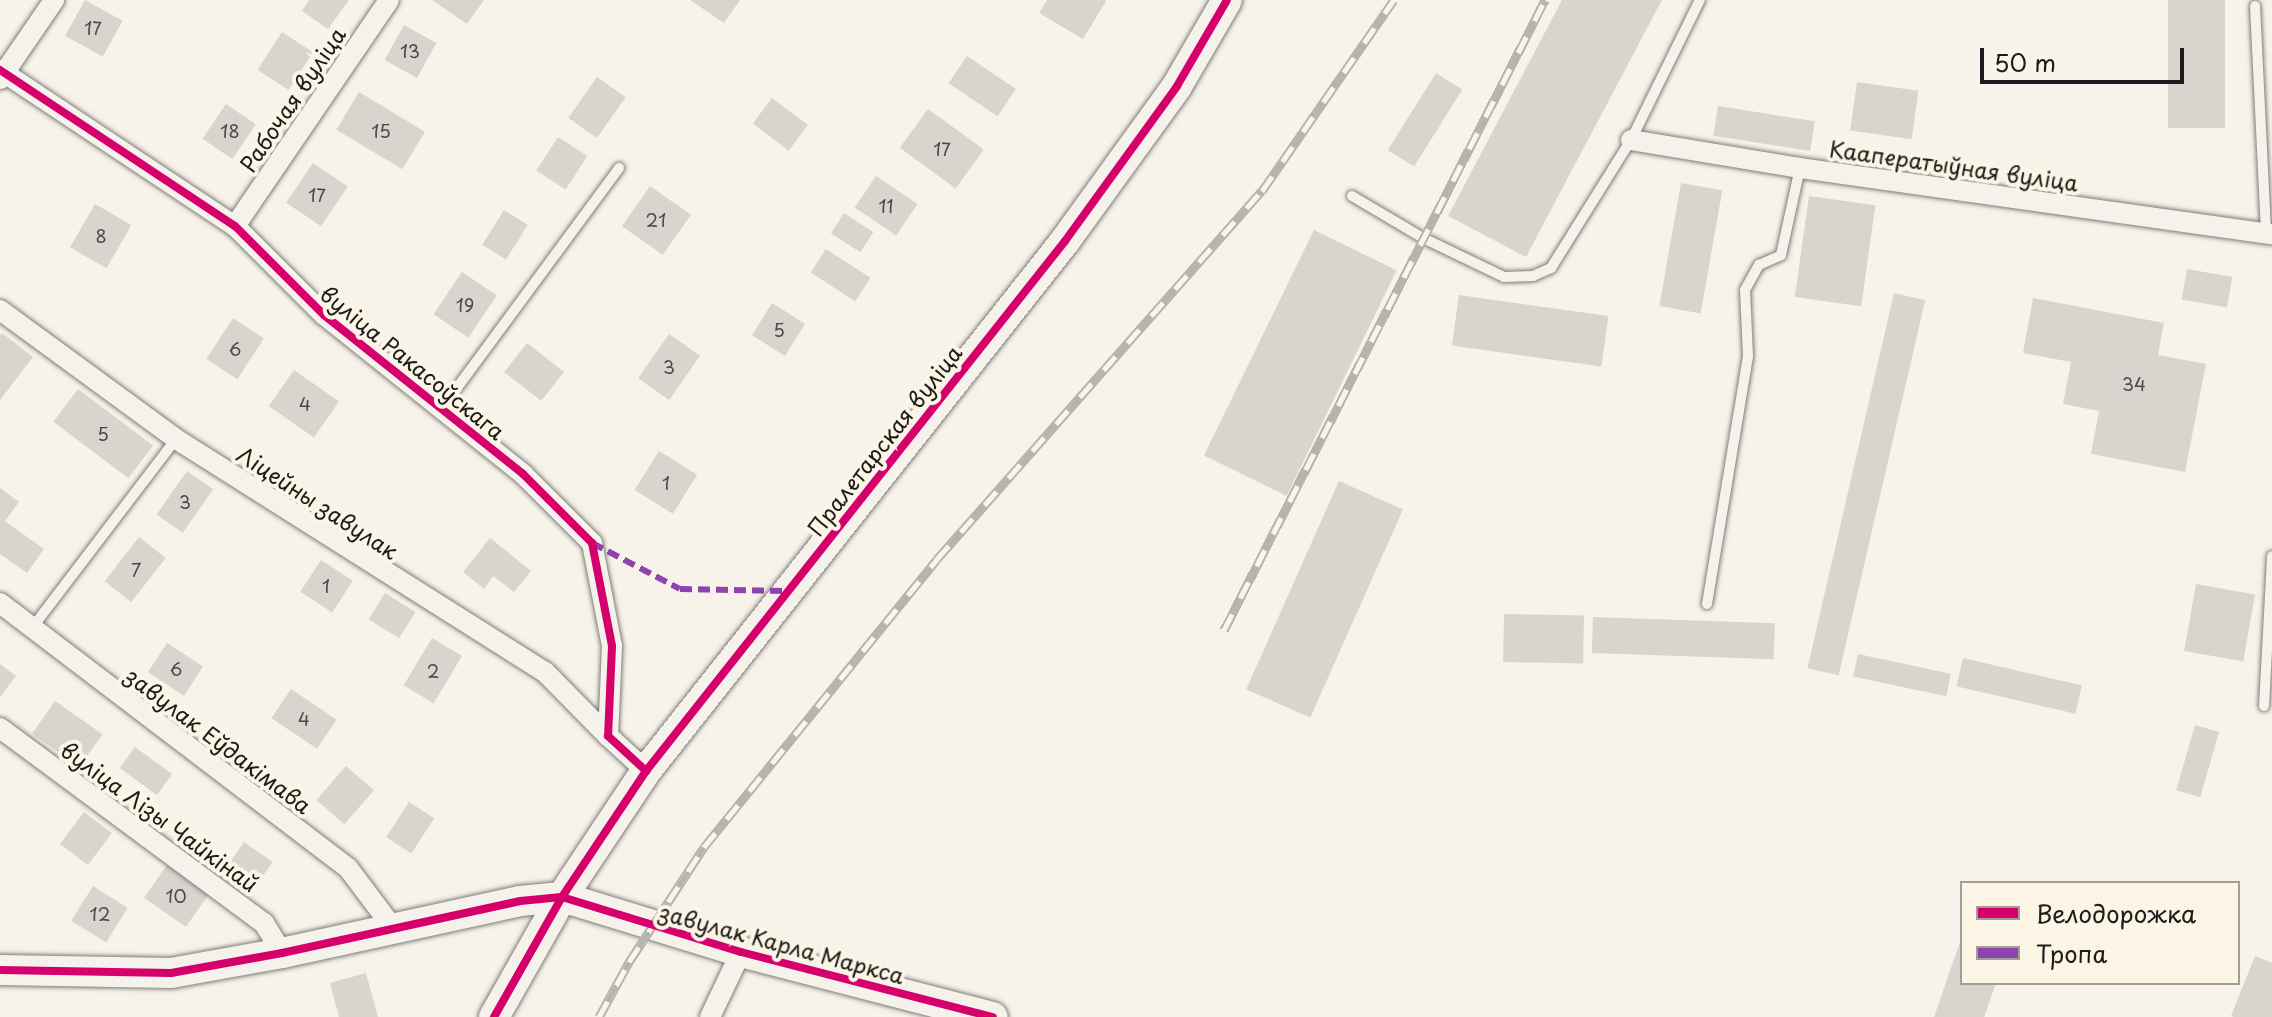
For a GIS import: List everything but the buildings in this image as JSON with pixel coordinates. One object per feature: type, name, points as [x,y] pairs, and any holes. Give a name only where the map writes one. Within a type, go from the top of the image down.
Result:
[{"type":"street","points":[[2,74],[54,0]]},
{"type":"street","name":"Рабочая вуліца","points":[[235,226],[389,0]]},
{"type":"street","name":"Пралетарская вуліца","points":[[494,1017],[562,897],[646,771],[1065,241],[1177,86],[1227,0]]},
{"type":"street","name":"вуліца Ракасоўскага","points":[[2,74],[235,226],[324,315],[440,411],[523,474],[592,543],[612,646],[608,736]]},
{"type":"street","name":"Кааператыўная вуліца","points":[[1631,140],[1800,168],[2269,233]]},
{"type":"street","name":"Ліцейны завулак","points":[[0,310],[176,439],[545,672],[608,736]]},
{"type":"street","name":"завулак Еўдакімава","points":[[0,603],[348,868],[394,929]]},
{"type":"street","name":"вуліца Лізы Чайкінай","points":[[0,728],[264,923],[282,953]]},
{"type":"street","points":[[608,736],[646,771]]},
{"type":"street","points":[[0,970],[171,973],[282,953],[520,901],[562,897]]},
{"type":"street","name":"завулак Карла Маркса","points":[[562,897],[741,952],[993,1017]]},
{"type":"street","points":[[710,1017],[741,952]]},
{"type":"lane","points":[[1352,196],[1423,238],[1504,277],[1533,276],[1551,268],[1631,140],[1700,0]]},
{"type":"lane","points":[[2255,6],[2269,233]]},
{"type":"lane","points":[[440,411],[619,168]]},
{"type":"lane","points":[[1707,604],[1748,356],[1745,290],[1759,265],[1781,255],[1800,168]]},
{"type":"lane","points":[[32,628],[176,439]]},
{"type":"lane","points":[[2264,706],[2272,556]]},
{"type":"railway","points":[[599,1017],[629,962],[704,847],[937,559],[1262,191],[1394,0]]},
{"type":"railway","points":[[1224,630],[1545,0]]},
{"type":"marked path","points":[[592,543],[680,589],[786,591]]},
{"type":"cycle path","points":[[494,1017],[562,897],[646,771],[1065,241],[1177,86],[1227,0]]},
{"type":"cycle path","points":[[0,70],[235,226],[324,315],[523,474],[592,543],[612,646],[608,736],[646,771]]},
{"type":"cycle path","points":[[0,970],[171,973],[282,953],[520,901],[562,897],[741,952],[993,1017]]}]
